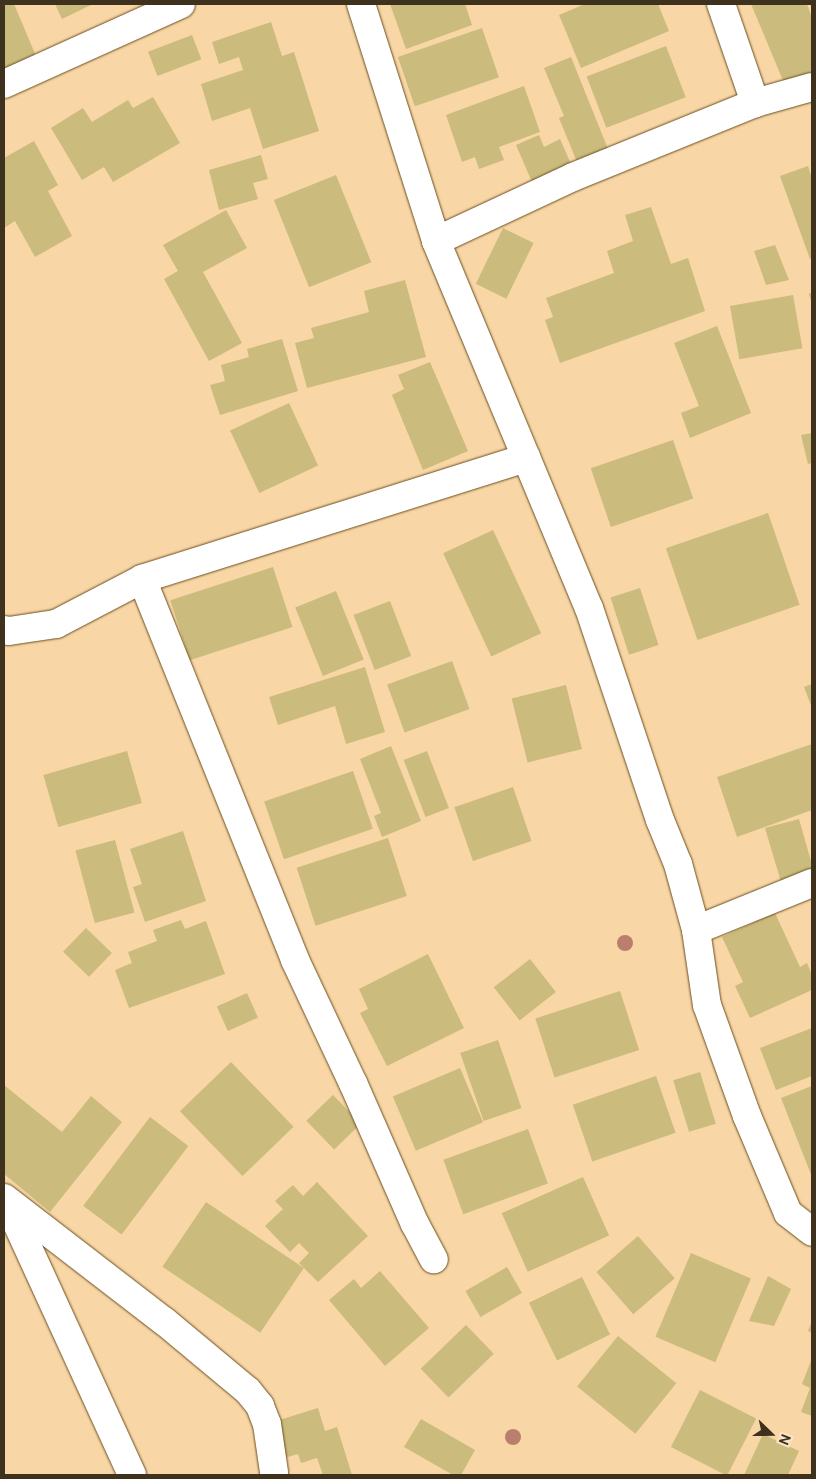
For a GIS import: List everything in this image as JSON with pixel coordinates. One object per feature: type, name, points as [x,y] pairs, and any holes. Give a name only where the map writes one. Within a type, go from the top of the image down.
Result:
[{"type":"street","points":[[4,84],[181,4]]},
{"type":"street","points":[[360,4],[436,241],[590,608],[660,820],[678,864],[696,930],[707,1006],[747,1116],[788,1212],[812,1232]]},
{"type":"street","points":[[721,4],[755,103]]},
{"type":"street","points":[[436,241],[573,177],[755,103],[812,87]]},
{"type":"street","points":[[4,630],[9,631],[56,624],[142,578],[526,458]]},
{"type":"street","points":[[142,578],[295,960],[353,1083],[415,1224],[434,1258]]},
{"type":"street","points":[[696,930],[812,883]]},
{"type":"street","points":[[5,1199],[164,1320],[248,1391],[260,1406],[267,1424],[274,1472]]},
{"type":"street","points":[[5,1199],[132,1475]]},
{"type":"building","points":[[4,4],[14,4],[39,63],[4,78]]},
{"type":"building","points":[[55,4],[93,4],[62,19]]},
{"type":"building","points":[[390,4],[465,4],[472,25],[406,49]]},
{"type":"building","points":[[585,4],[658,4],[669,31],[581,68],[559,15]]},
{"type":"building","points":[[751,4],[807,4],[812,18],[812,72],[784,83]]},
{"type":"building","points":[[271,22],[282,56],[294,52],[319,131],[263,149],[250,108],[212,121],[201,84],[243,70],[239,57],[219,64],[212,42]]},
{"type":"building","points":[[482,28],[499,77],[415,106],[398,57]]},
{"type":"building","points":[[192,35],[201,59],[157,76],[148,52]]},
{"type":"building","points":[[666,46],[686,97],[606,128],[587,76]]},
{"type":"building","points":[[571,57],[608,149],[577,162],[559,118],[564,116],[544,68]]},
{"type":"building","points":[[524,86],[540,132],[499,147],[504,160],[479,169],[475,157],[462,162],[446,115]]},
{"type":"building","points":[[153,97],[180,143],[113,182],[104,167],[82,180],[51,128],[83,108],[92,122],[128,100],[133,108]]},
{"type":"building","points":[[539,135],[544,147],[560,139],[571,164],[532,182],[516,145]]},
{"type":"building","points":[[34,141],[58,185],[48,191],[72,236],[35,257],[15,221],[4,228],[4,158]]},
{"type":"building","points":[[261,155],[268,179],[253,183],[258,199],[219,210],[209,170]]},
{"type":"building","points":[[808,166],[812,179],[812,258],[810,259],[780,176]]},
{"type":"building","points":[[336,175],[371,262],[309,287],[274,200]]},
{"type":"building","points":[[651,207],[671,264],[688,258],[705,311],[560,363],[545,320],[553,317],[546,298],[614,273],[607,251],[633,241],[625,215]]},
{"type":"building","points":[[226,210],[247,248],[203,272],[242,343],[209,361],[164,279],[178,271],[163,245]]},
{"type":"building","points":[[503,228],[534,243],[506,299],[476,284]]},
{"type":"building","points":[[775,245],[789,280],[766,285],[754,251]]},
{"type":"building","points":[[405,280],[426,357],[307,388],[295,343],[314,338],[311,328],[369,312],[364,291]]},
{"type":"building","points":[[812,292],[812,305],[809,294]]},
{"type":"building","points":[[793,295],[802,348],[739,359],[730,306]]},
{"type":"building","points":[[717,326],[751,413],[690,438],[681,413],[699,406],[674,343]]},
{"type":"building","points":[[282,339],[298,391],[220,415],[210,385],[225,381],[221,365],[249,357],[247,349]]},
{"type":"building","points":[[430,362],[468,451],[423,470],[392,395],[404,389],[398,375]]},
{"type":"building","points":[[289,403],[318,466],[259,493],[230,430]]},
{"type":"building","points":[[812,433],[812,463],[808,464],[801,435]]},
{"type":"building","points":[[673,440],[693,499],[611,527],[591,468]]},
{"type":"building","points":[[768,513],[800,605],[697,640],[666,548]]},
{"type":"building","points":[[493,530],[541,633],[491,657],[443,553]]},
{"type":"building","points":[[273,567],[292,627],[190,660],[170,600]]},
{"type":"building","points":[[640,588],[659,645],[629,655],[611,598]]},
{"type":"building","points":[[336,591],[364,660],[323,676],[295,607]]},
{"type":"building","points":[[390,601],[411,656],[375,670],[354,615]]},
{"type":"building","points":[[452,661],[469,709],[405,733],[387,685]]},
{"type":"building","points":[[365,667],[385,732],[346,744],[335,706],[278,725],[269,697]]},
{"type":"building","points":[[812,684],[812,708],[804,687]]},
{"type":"building","points":[[566,685],[582,749],[528,763],[512,699]]},
{"type":"building","points":[[812,744],[812,810],[737,837],[717,777]]},
{"type":"building","points":[[391,746],[421,821],[382,837],[374,816],[381,813],[360,759]]},
{"type":"building","points":[[127,751],[142,803],[58,827],[43,775]]},
{"type":"building","points":[[427,751],[449,808],[426,817],[404,760]]},
{"type":"building","points":[[353,771],[373,829],[284,859],[264,802]]},
{"type":"building","points":[[513,787],[532,841],[473,861],[454,807]]},
{"type":"building","points":[[799,819],[812,865],[812,873],[781,882],[765,828]]},
{"type":"building","points":[[183,831],[206,901],[145,922],[133,887],[142,884],[130,849]]},
{"type":"building","points":[[388,838],[407,896],[316,926],[297,868]]},
{"type":"building","points":[[115,840],[134,912],[95,923],[75,851]]},
{"type":"building","points":[[775,913],[800,967],[807,963],[812,975],[812,990],[750,1018],[735,986],[743,982],[722,937]]},
{"type":"building","points":[[181,920],[185,929],[206,921],[225,974],[129,1008],[115,970],[132,963],[128,952],[157,941],[153,930]]},
{"type":"building","points":[[86,928],[112,953],[89,977],[63,952]]},
{"type":"building","points":[[428,954],[464,1028],[387,1066],[360,1013],[368,1009],[359,989]]},
{"type":"building","points":[[530,959],[556,992],[520,1020],[494,987]]},
{"type":"building","points":[[620,991],[639,1050],[555,1077],[535,1019]]},
{"type":"building","points":[[247,993],[258,1018],[228,1031],[217,1006]]},
{"type":"building","points":[[812,1028],[812,1076],[776,1090],[760,1048]]},
{"type":"building","points":[[498,1040],[521,1108],[484,1121],[460,1053]]},
{"type":"building","points":[[231,1062],[294,1127],[242,1176],[180,1111]]},
{"type":"building","points":[[460,1068],[483,1122],[416,1151],[393,1097]]},
{"type":"building","points":[[700,1072],[716,1124],[689,1132],[673,1080]]},
{"type":"building","points":[[656,1076],[676,1133],[592,1161],[573,1105]]},
{"type":"building","points":[[4,1085],[62,1132],[91,1096],[122,1122],[50,1212],[4,1174]]},
{"type":"building","points":[[812,1086],[812,1177],[781,1098]]},
{"type":"building","points":[[333,1095],[361,1124],[334,1149],[306,1121]]},
{"type":"building","points":[[150,1117],[188,1146],[122,1235],[83,1206]]},
{"type":"building","points":[[528,1129],[548,1184],[463,1214],[443,1160]]},
{"type":"building","points":[[583,1177],[609,1235],[528,1272],[502,1213]]},
{"type":"building","points":[[317,1182],[368,1236],[318,1282],[299,1263],[309,1253],[299,1243],[290,1252],[265,1226],[283,1209],[275,1201],[293,1185],[303,1196]]},
{"type":"building","points":[[206,1202],[304,1268],[260,1333],[162,1267]]},
{"type":"building","points":[[638,1236],[675,1278],[633,1314],[596,1272]]},
{"type":"building","points":[[691,1253],[751,1278],[715,1362],[655,1337]]},
{"type":"building","points":[[507,1267],[522,1293],[480,1317],[465,1291]]},
{"type":"building","points":[[380,1271],[429,1328],[385,1366],[329,1300],[354,1279],[361,1288]]},
{"type":"building","points":[[768,1276],[791,1289],[774,1326],[749,1321]]},
{"type":"building","points":[[582,1277],[610,1335],[557,1360],[529,1303]]},
{"type":"building","points":[[812,1321],[812,1333],[808,1331]]},
{"type":"building","points":[[466,1325],[494,1354],[448,1398],[421,1369]]},
{"type":"building","points":[[618,1336],[676,1383],[635,1434],[577,1387]]},
{"type":"building","points":[[812,1358],[812,1416],[801,1412],[810,1388],[802,1384]]},
{"type":"building","points":[[700,1390],[756,1419],[727,1475],[671,1447]]},
{"type":"building","points":[[318,1408],[325,1431],[337,1427],[352,1475],[323,1475],[317,1458],[301,1463],[298,1454],[284,1458],[273,1422]]},
{"type":"building","points":[[421,1419],[475,1450],[461,1475],[453,1475],[404,1447]]},
{"type":"building","points":[[763,1434],[799,1451],[788,1475],[744,1475]]}]
